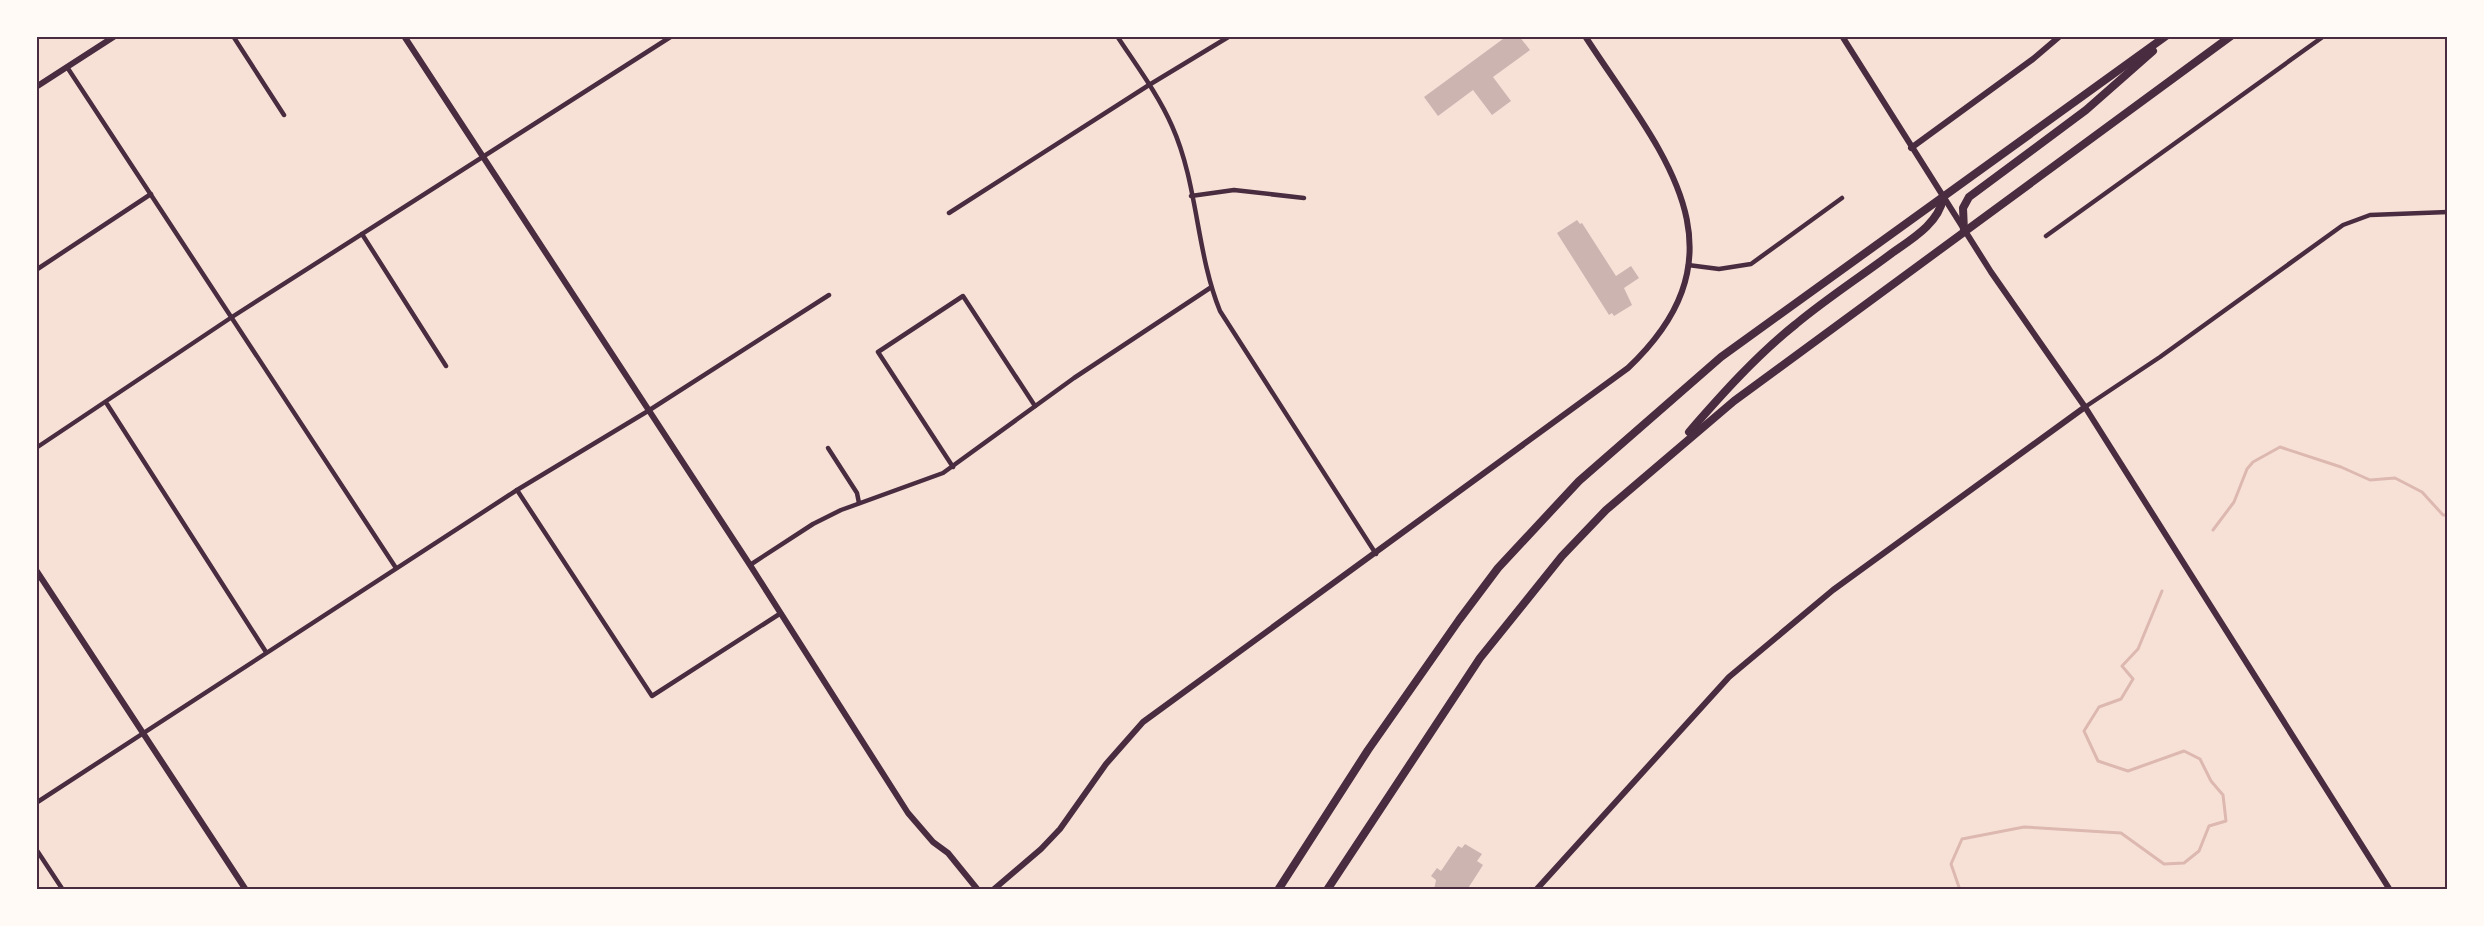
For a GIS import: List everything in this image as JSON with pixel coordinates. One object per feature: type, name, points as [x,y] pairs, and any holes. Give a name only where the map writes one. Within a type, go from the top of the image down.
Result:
[{"type":"highway","points":[[1278,890],[1368,750],[1459,620],[1498,568],[1579,481],[1720,357],[2168,36]]},
{"type":"highway","points":[[1964,231],[1963,208],[1969,197],[2086,110],[2168,36]]},
{"type":"highway","points":[[1327,890],[1441,715],[1521,606],[1562,556],[1606,510],[1734,400],[2231,36]]},
{"type":"highway","points":[[1675,449],[1716,401],[1772,345],[1796,323],[1911,240],[1941,210],[1943,198]]},
{"type":"street","points":[[36,87],[115,36]]},
{"type":"street","points":[[233,36],[284,115]]},
{"type":"street","points":[[404,36],[750,565],[908,813],[926,835],[948,853],[978,890]]},
{"type":"street","points":[[36,448],[107,404],[232,317],[672,36]]},
{"type":"street","points":[[1117,36],[1149,84],[1172,126],[1191,196],[1210,288],[1229,326],[1376,554]]},
{"type":"street","points":[[949,213],[1149,84],[1230,36]]},
{"type":"street","points":[[993,890],[1041,849],[1060,829],[1106,764],[1143,722],[1628,368],[1664,330],[1675,310],[1688,265],[1689,227],[1686,208],[1671,170],[1585,36]]},
{"type":"street","points":[[1842,36],[1964,231],[2085,406],[2390,890]]},
{"type":"street","points":[[1911,148],[2024,66],[2060,36]]},
{"type":"street","points":[[2046,236],[2324,36]]},
{"type":"street","points":[[67,67],[396,568]]},
{"type":"street","points":[[1191,196],[1234,190],[1304,198]]},
{"type":"street","points":[[36,270],[151,194]]},
{"type":"street","points":[[1688,265],[1719,269],[1751,264],[1842,198]]},
{"type":"street","points":[[1536,890],[1729,676],[1833,590],[1945,511],[2085,406],[2160,357],[2343,225],[2370,215],[2448,212]]},
{"type":"street","points":[[362,234],[447,366]]},
{"type":"street","points":[[750,565],[813,524],[859,503],[928,480],[953,466],[1035,406],[1210,288]]},
{"type":"street","points":[[36,803],[266,652],[296,636],[517,490],[648,411],[830,295]]},
{"type":"street","points":[[953,466],[878,352],[963,296],[1035,406]]},
{"type":"street","points":[[107,404],[266,652]]},
{"type":"street","points":[[828,448],[857,493],[859,503]]},
{"type":"street","points":[[517,490],[652,696],[781,613]]},
{"type":"street","points":[[36,570],[246,890]]},
{"type":"street","points":[[36,849],[63,890]]},
{"type":"building","points":[[1507,36],[1519,36],[1530,50],[1493,77],[1511,101],[1492,115],[1473,90],[1438,116],[1424,97]]},
{"type":"building","points":[[1577,220],[1580,224],[1582,223],[1616,276],[1631,266],[1639,278],[1624,288],[1632,305],[1614,316],[1612,313],[1609,315],[1557,233]]},
{"type":"building","points":[[1465,844],[1482,854],[1477,861],[1483,865],[1467,890],[1434,890],[1436,880],[1431,876],[1437,868],[1441,871],[1458,846],[1462,848]]},
{"type":"waterway","points":[[2213,530],[2234,502],[2247,469],[2253,462],[2280,447],[2341,467],[2370,480],[2395,478],[2422,492],[2443,515],[2448,515]]},
{"type":"waterway","points":[[1960,890],[1951,864],[1962,839],[2024,827],[2121,833],[2164,864],[2184,863],[2199,851],[2209,826],[2226,821],[2223,795],[2211,781],[2200,759],[2184,751],[2128,771],[2098,761],[2084,731],[2099,707],[2121,699],[2133,679],[2122,666],[2138,649],[2162,591]]}]
